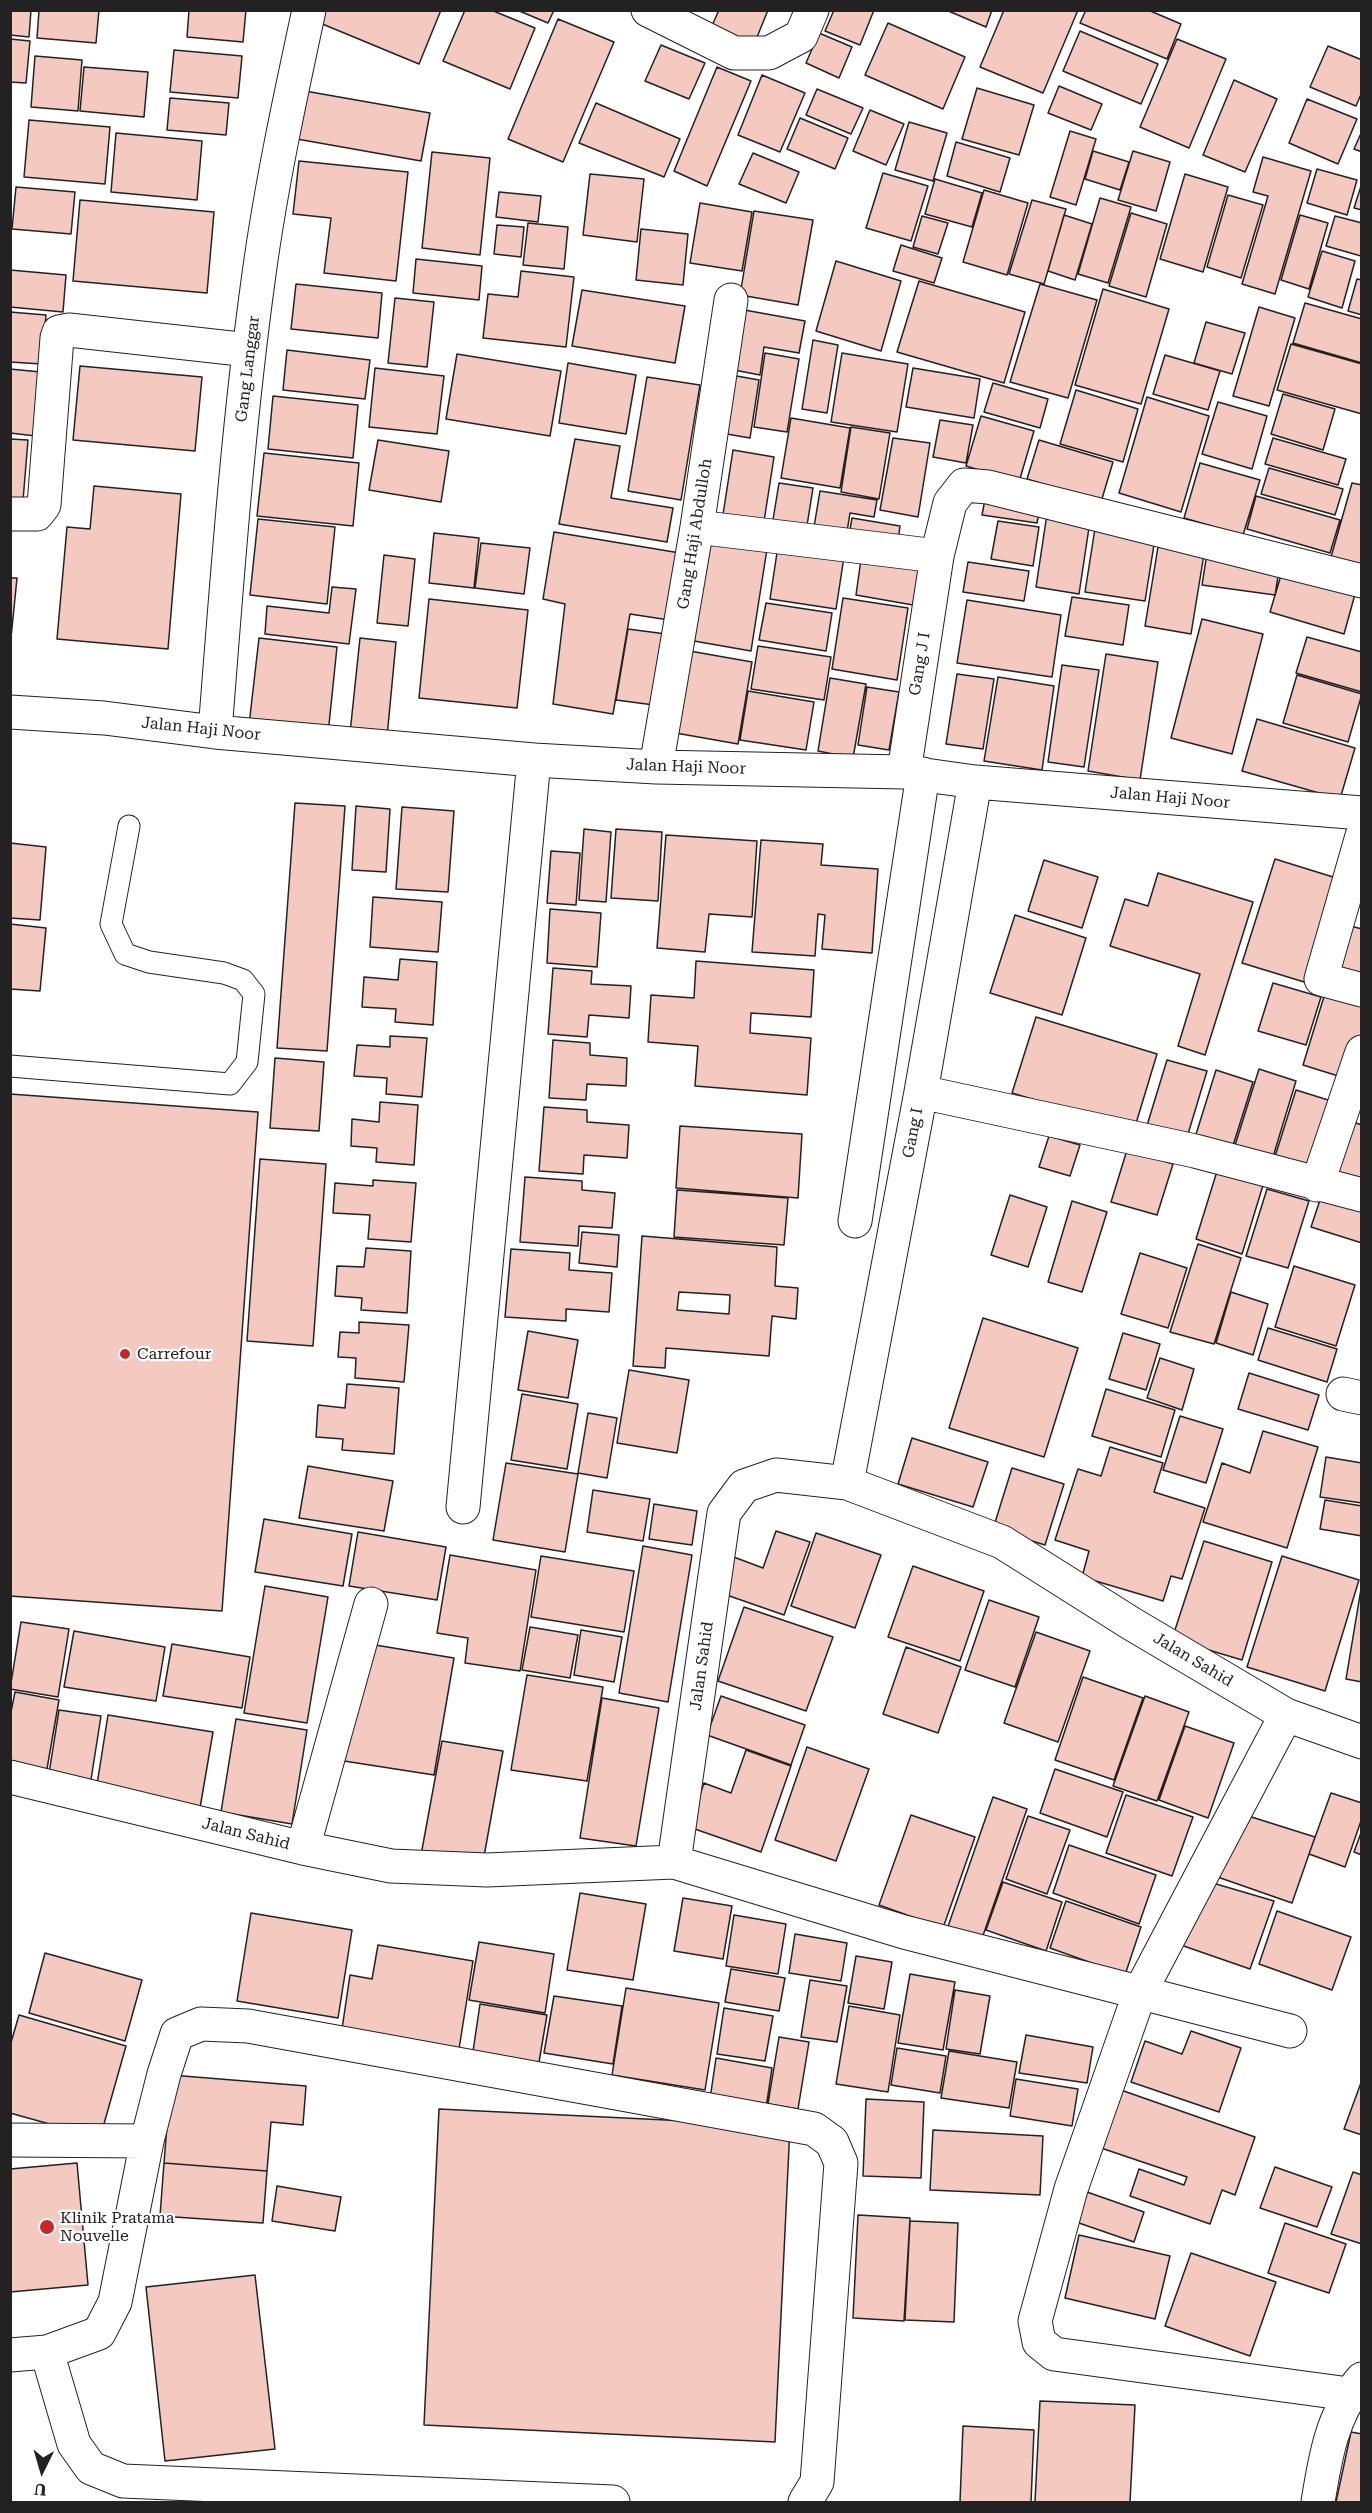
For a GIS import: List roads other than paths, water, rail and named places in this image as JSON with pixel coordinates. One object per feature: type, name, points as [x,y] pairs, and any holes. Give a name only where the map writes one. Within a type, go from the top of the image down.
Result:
[{"type":"street","name":"Gang Langgar","points":[[215,732],[234,496],[259,273],[284,125],[309,10]]},
{"type":"street","points":[[648,10],[734,53],[769,53],[801,36],[812,10]]},
{"type":"street","name":"Gang Haji Abdulloh","points":[[656,767],[697,527],[731,300]]},
{"type":"street","points":[[10,514],[37,514],[44,505],[59,333],[69,330],[249,350]]},
{"type":"street","name":"Gang J I","points":[[855,1221],[914,773],[937,556],[950,503],[964,485],[988,487],[1362,581]]},
{"type":"street","points":[[697,527],[937,556]]},
{"type":"street","name":"Jalan Haji Noor","points":[[10,712],[104,718],[215,732],[534,760],[656,767],[914,773],[975,782],[1362,813]]},
{"type":"street","points":[[463,1507],[534,760]]},
{"type":"street","name":"Gang I","points":[[847,1483],[921,1092],[975,782]]},
{"type":"street","points":[[1362,836],[1321,979],[1362,990]]},
{"type":"street","points":[[1317,1185],[1362,1052]]},
{"type":"street","points":[[921,1092],[1195,1151],[1362,1195]]},
{"type":"street","name":"Jalan Sahid","points":[[10,1777],[303,1848],[391,1866],[487,1870],[674,1862],[724,1514],[744,1486],[776,1475],[847,1483],[1002,1542],[1132,1624],[1286,1716],[1362,1742]]},
{"type":"street","points":[[303,1848],[371,1604]]},
{"type":"street","points":[[1286,1716],[1140,1992],[1071,2189],[1035,2321],[1039,2342],[1054,2354],[1355,2386],[1333,2429],[1318,2502]]},
{"type":"street","points":[[674,1862],[904,1932],[1290,2031]]},
{"type":"street","points":[[10,2355],[47,2352],[99,2333],[115,2302],[147,2141],[177,2034],[201,2024],[248,2026],[814,2129],[832,2142],[841,2163],[817,2482],[805,2502]]},
{"type":"street","points":[[10,2140],[147,2141]]},
{"type":"street","points":[[47,2352],[74,2444],[91,2468],[123,2481],[613,2502]]},
{"type":"lane","points":[[10,1066],[230,1084],[247,1062],[254,994],[243,980],[224,973],[149,962],[125,954],[111,924],[129,826]]},
{"type":"place","name":"Carrefour","points":[[125,1354]]},
{"type":"place","name":"Klinik Pratama Nouvelle","points":[[47,2227]]}]
